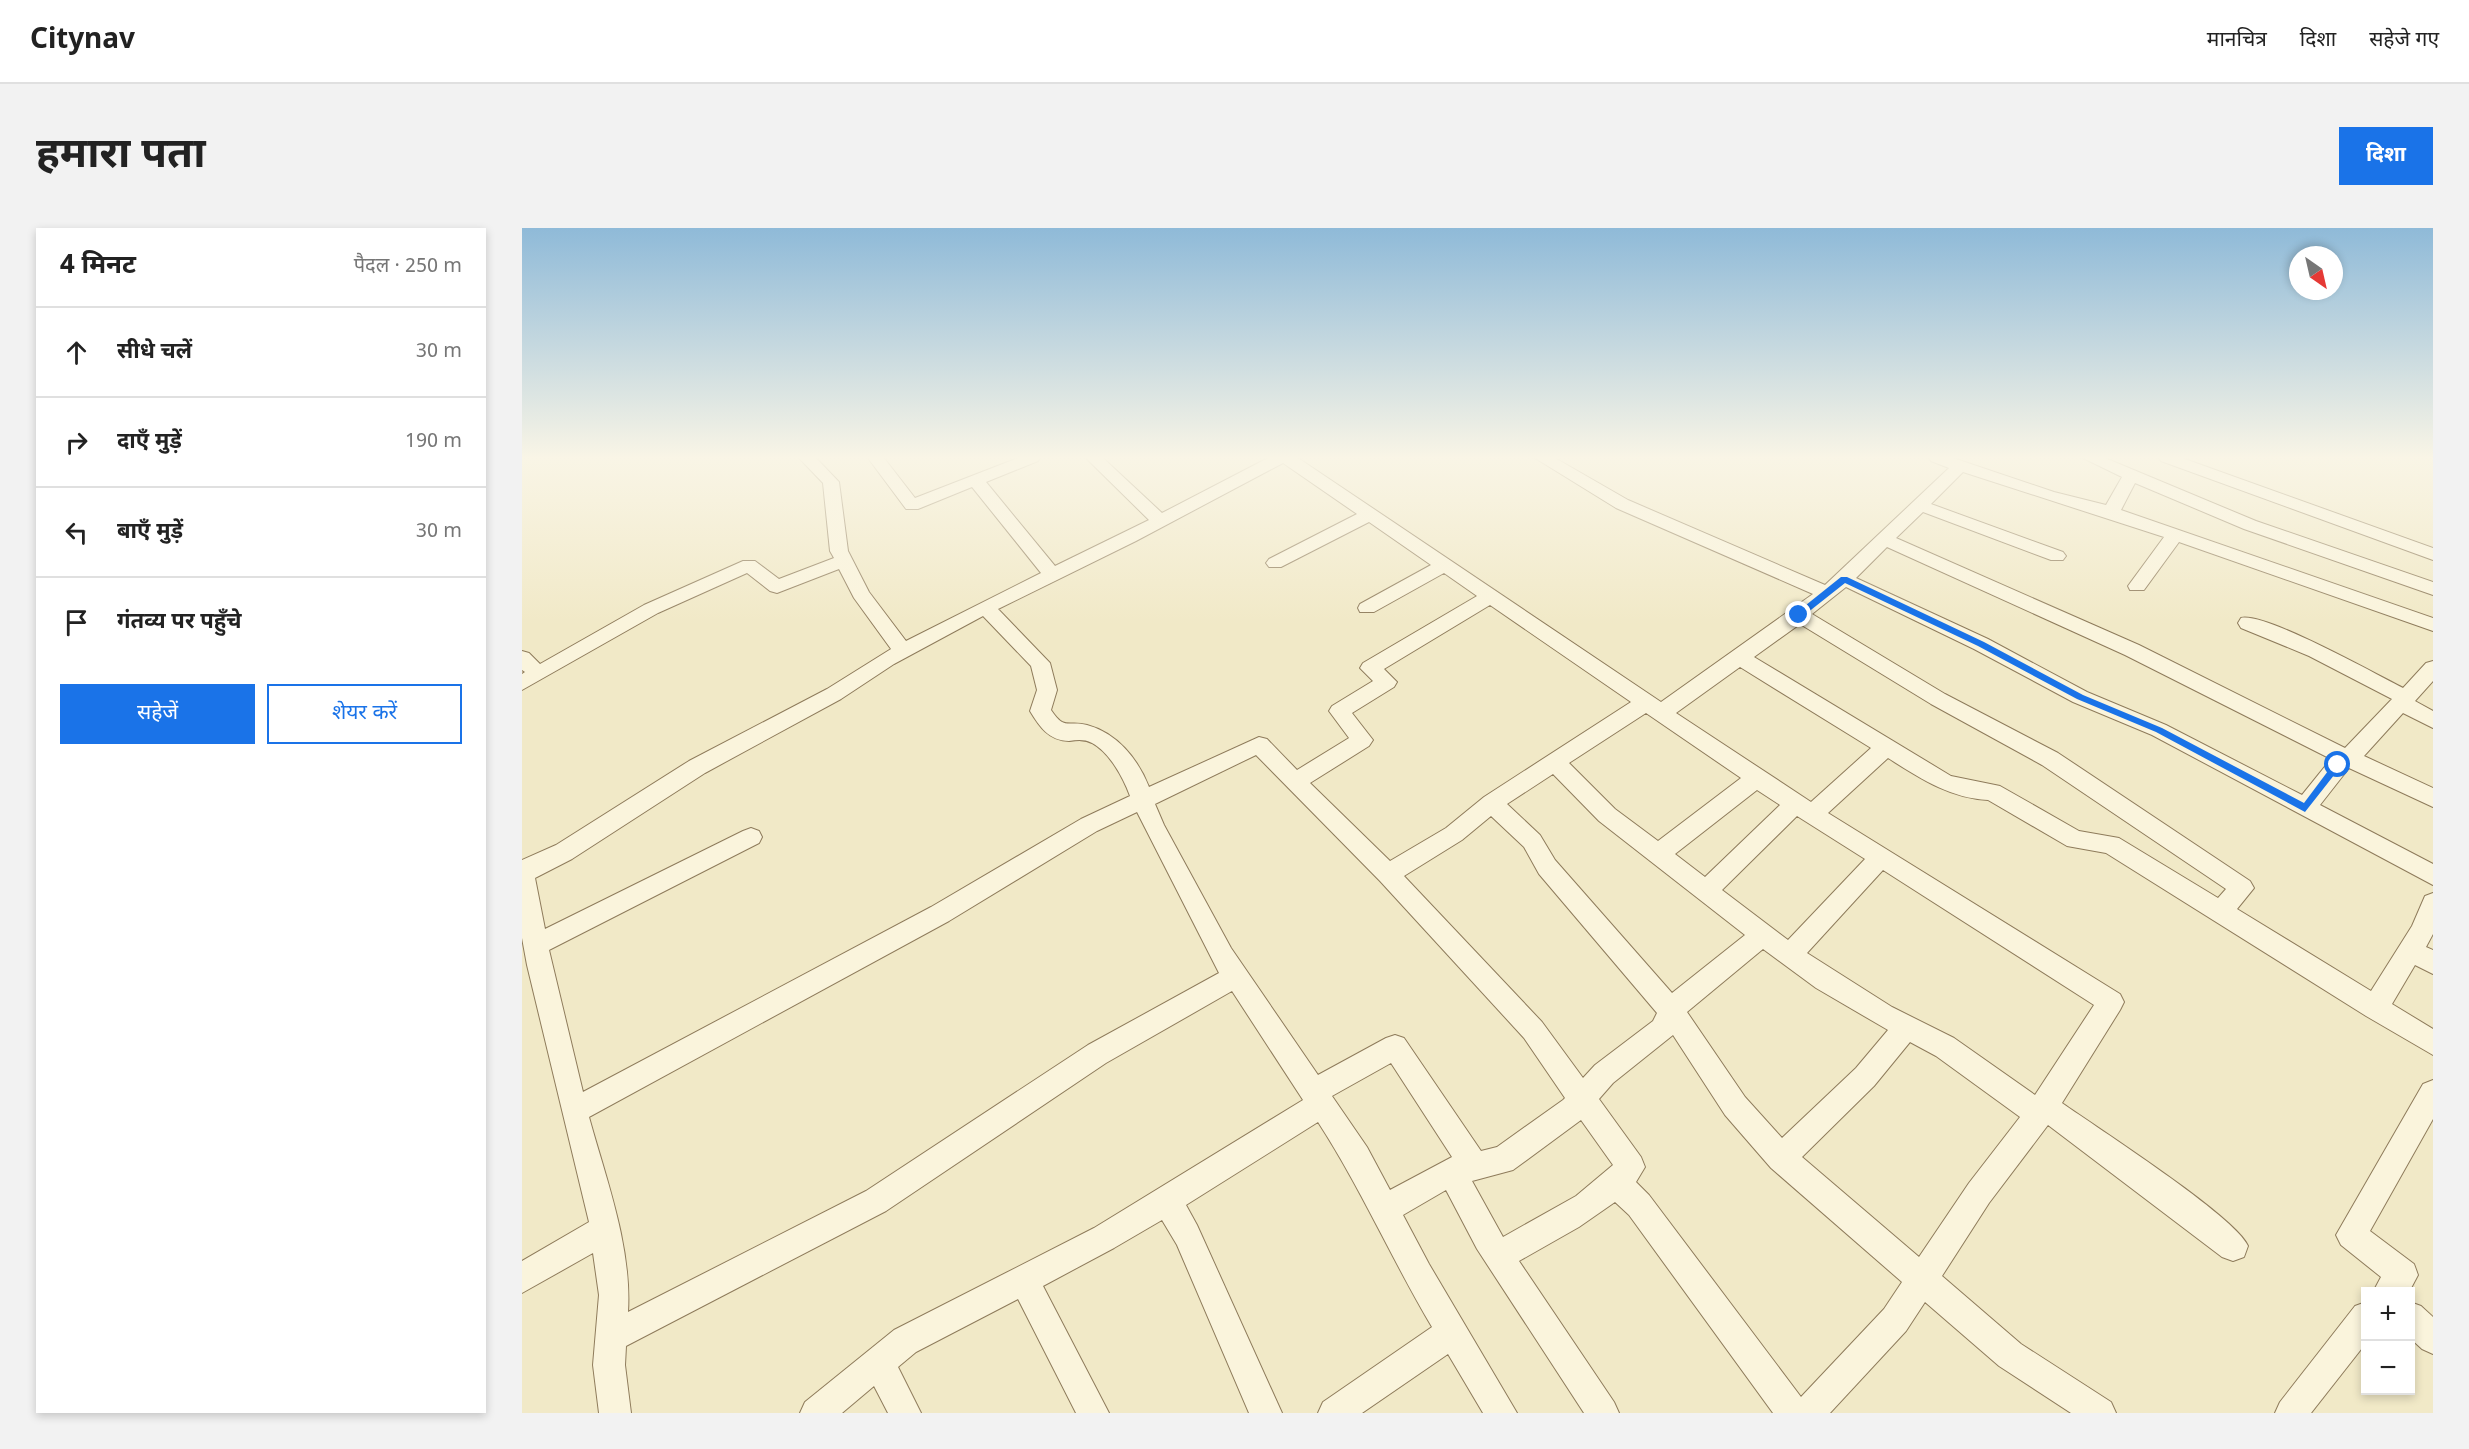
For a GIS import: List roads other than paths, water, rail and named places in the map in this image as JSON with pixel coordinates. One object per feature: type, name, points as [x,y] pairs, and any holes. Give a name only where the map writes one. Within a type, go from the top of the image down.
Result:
[{"type":"street","points":[[835,513],[839,551],[861,594],[903,651]]},
{"type":"street","points":[[1002,513],[1052,575]]},
{"type":"street","points":[[1152,513],[1160,521]]},
{"type":"street","points":[[615,1413],[609,1365],[614,1295],[606,1229],[574,1112],[530,933],[523,871],[564,852],[697,768],[834,694],[903,651],[985,607],[1173,513]]},
{"type":"street","points":[[1643,513],[1827,593]]},
{"type":"street","points":[[1388,874],[1454,834],[1492,803],[1555,762],[1741,657],[1844,579],[1909,513]]},
{"type":"street","points":[[1944,513],[2057,556]]},
{"type":"street","points":[[2115,513],[2433,625]]},
{"type":"street","points":[[2222,513],[2433,589]]},
{"type":"street","points":[[2320,513],[2433,554]]},
{"type":"street","points":[[1275,563],[1370,514],[1804,809],[2111,1002],[2042,1110],[1979,1194],[1895,1320],[1808,1413]]},
{"type":"street","points":[[2137,586],[2175,535]]},
{"type":"street","points":[[1883,539],[2132,650],[2234,699],[2282,728],[2433,798]]},
{"type":"street","points":[[522,658],[530,678],[651,609],[749,565],[777,586],[844,561]]},
{"type":"street","points":[[1367,608],[1445,565]]},
{"type":"street","points":[[1844,579],[1971,639],[2080,697],[2159,730],[2433,874]]},
{"type":"street","points":[[1296,781],[1362,740],[1339,711],[1387,682],[1370,668],[1491,596]]},
{"type":"street","points":[[985,607],[1040,663],[1047,690],[1040,711],[1051,727],[1065,732],[1084,732],[1101,738],[1131,770],[1174,866],[1222,956],[1357,1157],[1418,1275],[1501,1413]]},
{"type":"street","points":[[1799,615],[1938,699],[2050,759],[2242,888],[2219,912]]},
{"type":"street","points":[[2247,623],[2316,651],[2433,720]]},
{"type":"street","points":[[1741,657],[1944,782],[1974,791],[1992,792],[2075,840],[2111,844],[2433,1043]]},
{"type":"street","points":[[2305,808],[2338,765],[2404,701],[2433,668]]},
{"type":"street","points":[[574,1112],[940,914],[1089,825],[1259,745],[1388,874],[1533,1030],[1631,1167],[1617,1183],[1588,1204],[1499,1256]]},
{"type":"street","points":[[1706,891],[1804,809],[1886,747]]},
{"type":"street","points":[[1555,762],[1607,815],[1762,935],[1825,980],[1945,1047],[2042,1110],[2184,1207],[2233,1246]]},
{"type":"street","points":[[1657,855],[1757,778]]},
{"type":"street","points":[[1492,803],[1532,841],[1546,867],[1671,1010],[1735,1106],[1782,1158],[2010,1355],[2100,1413]]},
{"type":"street","points":[[530,933],[751,837]]},
{"type":"street","points":[[1790,955],[1881,857]]},
{"type":"street","points":[[2375,1008],[2423,930],[2433,903]]},
{"type":"street","points":[[1384,1209],[1463,1169],[1503,1160],[1573,1109],[1604,1074],[1663,1029],[1671,1010],[1762,935]]},
{"type":"street","points":[[2410,950],[2433,963]]},
{"type":"street","points":[[611,1337],[876,1201],[1097,1054],[1236,976]]},
{"type":"street","points":[[1782,1158],[1857,1086],[1892,1048],[1907,1027]]},
{"type":"street","points":[[816,1413],[905,1341],[1104,1238],[1167,1200],[1395,1047],[1463,1169],[1499,1256],[1603,1413]]},
{"type":"street","points":[[2392,1287],[2403,1275],[2351,1235],[2433,1093]]},
{"type":"street","points":[[1617,1183],[1639,1205],[1793,1413]]},
{"type":"street","points":[[1167,1200],[1188,1235],[1266,1413]]},
{"type":"street","points":[[522,1278],[606,1229]]},
{"type":"street","points":[[1024,1280],[1093,1413]]},
{"type":"street","points":[[2415,1322],[2433,1338]]},
{"type":"street","points":[[2291,1413],[2361,1323]]},
{"type":"street","points":[[1334,1413],[1452,1332]]},
{"type":"street","points":[[879,1363],[905,1413]]}]
